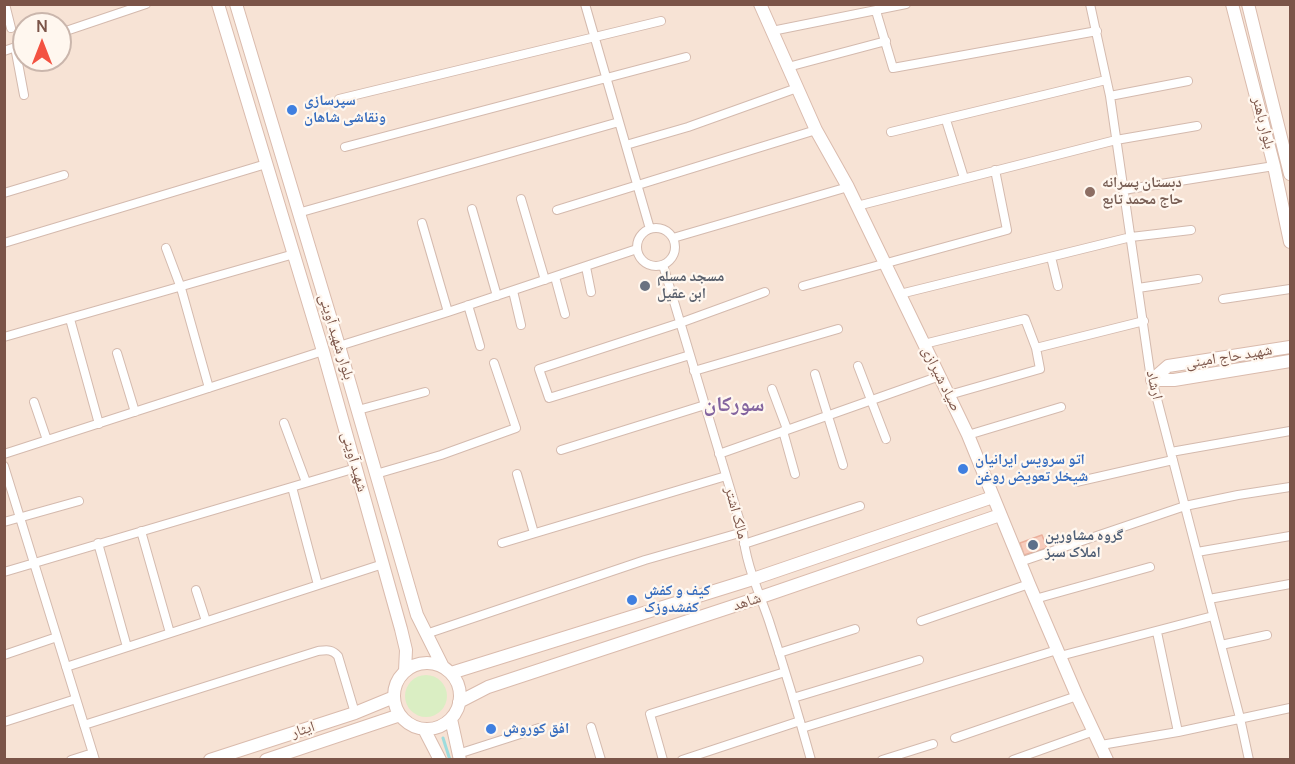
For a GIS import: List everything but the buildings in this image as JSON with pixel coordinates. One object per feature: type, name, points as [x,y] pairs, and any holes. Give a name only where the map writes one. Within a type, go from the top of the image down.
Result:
[{"type":"street","points":[[5,4],[11,28]]},
{"type":"street","points":[[72,29],[146,4]]},
{"type":"street","points":[[4,337],[294,254],[218,4]]},
{"type":"street","name":"بلوار شهید آوینی","points":[[236,4],[417,615],[447,670]]},
{"type":"street","points":[[585,4],[650,229]]},
{"type":"street","name":"صیاد شیرازی","points":[[760,4],[816,130],[848,187],[968,435],[1058,653],[1107,759]]},
{"type":"street","points":[[772,31],[906,4]]},
{"type":"street","name":"ارشاد","points":[[1090,4],[1110,96],[1152,380],[1249,759]]},
{"type":"street","name":"بلوار باهنر","points":[[1232,4],[1274,166],[1290,242]]},
{"type":"street","name":"بلوار باهنر","points":[[1248,4],[1285,127],[1290,174]]},
{"type":"street","points":[[876,11],[893,68],[1096,31]]},
{"type":"street","points":[[339,99],[661,21]]},
{"type":"street","points":[[788,67],[886,41]]},
{"type":"street","points":[[9,49],[24,95]]},
{"type":"street","points":[[345,147],[686,57]]},
{"type":"street","points":[[891,132],[1106,80]]},
{"type":"street","points":[[1110,96],[1188,81]]},
{"type":"street","points":[[626,145],[688,127],[797,88]]},
{"type":"street","points":[[946,120],[964,178]]},
{"type":"street","points":[[298,213],[619,122]]},
{"type":"street","points":[[857,206],[1116,140],[1197,126]]},
{"type":"street","points":[[557,210],[638,187],[816,130]]},
{"type":"street","points":[[4,243],[266,164]]},
{"type":"street","points":[[1123,190],[1274,166]]},
{"type":"street","points":[[803,286],[1007,230],[995,170]]},
{"type":"street","points":[[4,193],[64,176]]},
{"type":"street","points":[[673,238],[848,187]]},
{"type":"street","points":[[521,199],[545,280]]},
{"type":"street","points":[[472,209],[497,296]]},
{"type":"street","points":[[422,223],[448,312]]},
{"type":"street","points":[[650,229],[663,230],[673,238],[675,251],[668,262],[663,265],[646,264],[638,255],[638,239],[650,229]]},
{"type":"street","points":[[900,294],[1131,237],[1191,230]]},
{"type":"street","points":[[166,248],[181,288],[209,388]]},
{"type":"street","points":[[339,346],[468,306],[637,249]]},
{"type":"street","name":"شهید آوینی","points":[[294,254],[406,650],[405,671]]},
{"type":"street","points":[[1051,257],[1058,286]]},
{"type":"street","name":"مالک اشتر","points":[[663,265],[743,532],[753,579],[761,597],[811,759]]},
{"type":"street","points":[[586,267],[591,292]]},
{"type":"street","points":[[555,277],[565,314]]},
{"type":"street","points":[[1138,288],[1198,279]]},
{"type":"street","points":[[1223,299],[1290,289]]},
{"type":"street","points":[[513,291],[521,325]]},
{"type":"street","points":[[690,355],[549,399],[539,369],[680,323],[765,292]]},
{"type":"street","points":[[468,306],[480,346]]},
{"type":"street","points":[[70,319],[99,424]]},
{"type":"street","points":[[924,344],[1025,319],[1036,348],[1040,369],[949,395]]},
{"type":"street","points":[[1036,348],[1144,321]]},
{"type":"street","points":[[694,370],[838,329]]},
{"type":"street","name":"شهید حاج امینی","points":[[1152,380],[1168,366],[1290,347]]},
{"type":"street","points":[[4,454],[323,351]]},
{"type":"street","points":[[117,353],[135,412]]},
{"type":"street","name":"شهید حاج امینی","points":[[1152,380],[1174,380],[1290,361]]},
{"type":"street","points":[[376,474],[441,455],[516,428],[494,363]]},
{"type":"street","points":[[858,366],[886,440]]},
{"type":"street","points":[[815,374],[843,465]]},
{"type":"street","points":[[719,454],[940,376]]},
{"type":"street","points":[[772,389],[785,430],[795,474]]},
{"type":"street","points":[[358,410],[424,392]]},
{"type":"street","points":[[34,402],[47,440]]},
{"type":"street","points":[[561,450],[705,405]]},
{"type":"street","points":[[968,435],[1061,406]]},
{"type":"street","points":[[284,423],[306,482]]},
{"type":"street","points":[[1076,482],[1231,441],[1290,431]]},
{"type":"street","points":[[4,466],[94,756],[70,759]]},
{"type":"street","points":[[4,572],[356,468]]},
{"type":"street","points":[[517,474],[534,533]]},
{"type":"street","points":[[502,543],[726,476]]},
{"type":"street","points":[[292,487],[318,585]]},
{"type":"street","points":[[1020,562],[1185,506],[1238,495],[1290,488]]},
{"type":"street","name":"شاهد","points":[[447,670],[753,579],[993,497]]},
{"type":"street","points":[[4,522],[79,501]]},
{"type":"street","points":[[744,544],[860,506]]},
{"type":"street","name":"شاهد","points":[[459,702],[488,687],[1000,515]]},
{"type":"street","points":[[141,531],[170,633]]},
{"type":"street","points":[[426,634],[645,560],[743,532]]},
{"type":"street","points":[[1197,552],[1290,536]]},
{"type":"street","points":[[98,543],[127,647]]},
{"type":"street","points":[[66,667],[383,564]]},
{"type":"street","points":[[1035,599],[1150,567]]},
{"type":"street","points":[[921,621],[1029,584]]},
{"type":"street","points":[[1209,598],[1290,584]]},
{"type":"street","points":[[196,591],[206,621]]},
{"type":"street","points":[[682,759],[1058,653],[1157,632],[1214,616]]},
{"type":"street","points":[[779,653],[855,629]]},
{"type":"street","points":[[1157,632],[1178,732]]},
{"type":"street","points":[[1221,645],[1267,635]]},
{"type":"street","points":[[4,655],[57,637]]},
{"type":"street","points":[[84,725],[318,651],[328,650],[334,651],[338,656],[356,713]]},
{"type":"street","points":[[793,698],[919,660]]},
{"type":"street","points":[[423,663],[447,670],[459,687],[459,702],[451,719],[434,728],[424,729],[406,722],[400,715],[394,697],[399,678],[405,671],[423,663]]},
{"type":"street","points":[[663,759],[650,714],[785,672]]},
{"type":"street","points":[[955,738],[1077,696]]},
{"type":"street","name":"ایثار","points":[[210,759],[356,713],[394,697]]},
{"type":"street","points":[[4,722],[76,699]]},
{"type":"street","points":[[1101,745],[1178,732],[1290,708]]},
{"type":"street","name":"ایثار","points":[[266,759],[400,715]]},
{"type":"street","points":[[451,719],[459,757],[539,728]]},
{"type":"street","points":[[591,727],[601,759]]},
{"type":"street","points":[[424,729],[440,759]]},
{"type":"street","points":[[1013,759],[1094,731]]},
{"type":"street","points":[[882,759],[933,744]]},
{"type":"shaded area","points":[[5,5],[1290,5],[1290,759],[5,759]]},
{"type":"green space","points":[[426,675],[441,681],[447,696],[441,711],[426,717],[411,711],[405,696],[411,681]]},
{"type":"waterway","points":[[443,738],[450,760]]},
{"type":"place","name":"سپرسازی و‌نقاشی شاهان","points":[[292,110]]},
{"type":"place","name":"دبستان پسرانه حاج محمد تابع","points":[[1090,192]]},
{"type":"place","name":"مسجد مسلم ابن عقیل","points":[[645,286]]},
{"type":"place","name":"اتو سرویس ایرانیان شیخلر تعویض روغن","points":[[963,469]]},
{"type":"place","name":"گروه مشاورین املاک سبز","points":[[1033,545]]},
{"type":"place","name":"کیف و کفش کفشدوزک","points":[[632,600]]},
{"type":"place","name":"افق کوروش","points":[[491,729]]},
{"type":"district","name":"سورکان","points":[[734,405]]}]
